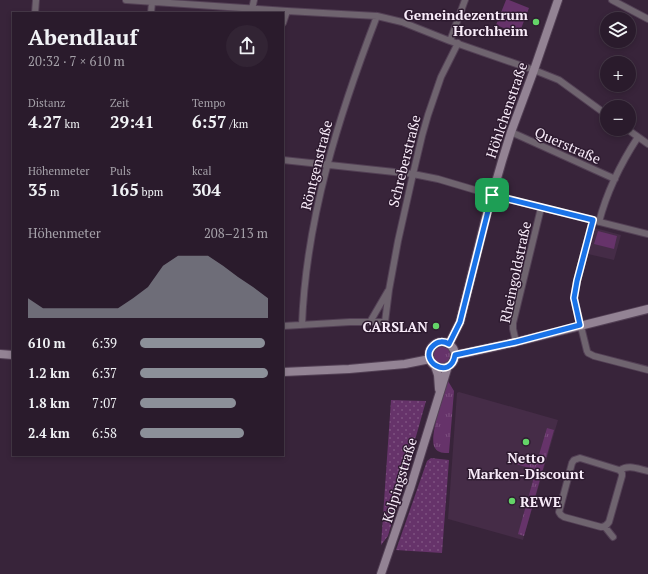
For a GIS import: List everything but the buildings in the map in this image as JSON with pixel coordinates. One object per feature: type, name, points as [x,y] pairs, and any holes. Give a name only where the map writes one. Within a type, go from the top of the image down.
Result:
[{"type":"main road","name":"Höhlchenstraße","points":[[449,344],[460,322],[492,195],[511,132],[558,0]]},
{"type":"main road","points":[[455,355],[516,342],[648,308]]},
{"type":"main road","points":[[444,342],[449,344],[454,349],[455,355],[453,361],[448,366],[441,368],[432,363],[429,353],[433,345],[444,342]]},
{"type":"main road","points":[[0,354],[12,355]]},
{"type":"main road","points":[[284,372],[349,369],[405,364],[430,359]]},
{"type":"main road","name":"Kolpingstraße","points":[[436,366],[439,394]]},
{"type":"main road","name":"Kolpingstraße","points":[[381,574],[397,531],[448,366]]},
{"type":"street","points":[[35,12],[36,0]]},
{"type":"street","points":[[126,0],[376,16],[402,22],[559,80],[600,110]]},
{"type":"street","points":[[252,9],[254,0]]},
{"type":"street","points":[[450,40],[465,0]]},
{"type":"street","points":[[612,0],[648,19]]},
{"type":"street","points":[[151,12],[152,2]]},
{"type":"street","points":[[206,6],[206,12]]},
{"type":"street","points":[[284,19],[286,11]]},
{"type":"street","name":"Röntgenstraße","points":[[302,325],[305,278],[322,188],[348,94],[376,16]]},
{"type":"street","name":"Schreberstraße","points":[[370,322],[385,322],[398,241],[424,129],[442,77],[458,43]]},
{"type":"street","name":"Querstraße","points":[[511,132],[615,179]]},
{"type":"street","points":[[648,144],[638,137],[623,162],[596,221],[577,281],[574,298],[588,353],[594,356],[648,370]]},
{"type":"street","points":[[284,160],[413,174],[438,179],[541,208],[648,234]]},
{"type":"street","name":"Rheingoldstraße","points":[[516,342],[513,323],[541,208]]},
{"type":"street","name":"Schreberstraße","points":[[370,322],[389,290]]},
{"type":"street","points":[[284,326],[370,322]]},
{"type":"street","points":[[613,537],[605,527],[564,517],[559,512],[572,463],[574,460],[580,458],[620,470],[630,466],[648,471]]},
{"type":"street","points":[[605,527],[609,522],[622,476],[622,472],[620,470]]},
{"type":"shaded area","points":[[595,228],[621,235],[614,260],[588,254]]},
{"type":"shaded area","points":[[459,392],[558,420],[523,540],[448,519],[457,393]]},
{"type":"green space","points":[[506,0],[529,8],[519,34],[496,25]]},
{"type":"green space","points":[[598,231],[617,236],[614,249],[594,244]]},
{"type":"green space","points":[[442,344],[449,347],[452,354],[449,361],[442,364],[435,361],[432,354],[435,347]]},
{"type":"green space","points":[[447,380],[454,391],[449,453],[443,453],[435,448],[433,443],[435,426]]},
{"type":"green space","points":[[391,400],[426,401],[388,536],[381,545]]},
{"type":"green space","points":[[547,428],[554,430],[524,536],[518,534],[536,470],[509,462],[510,458],[536,465]]},
{"type":"green space","points":[[431,458],[449,460],[442,553],[396,550],[427,461]]},
{"type":"place","name":"Gemeindezentrum Horchheim","points":[[536,22]]},
{"type":"place","name":"CARSLAN","points":[[436,326]]},
{"type":"place","name":"Netto Marken-Discount","points":[[526,442]]},
{"type":"place","name":"REWE","points":[[512,501]]},
{"type":"route","points":[[492,195],[593,220],[574,298],[580,325],[516,342],[455,355],[454,360],[450,365],[441,368],[430,360],[429,351],[435,343],[445,342],[449,344],[460,322],[492,195]]}]
